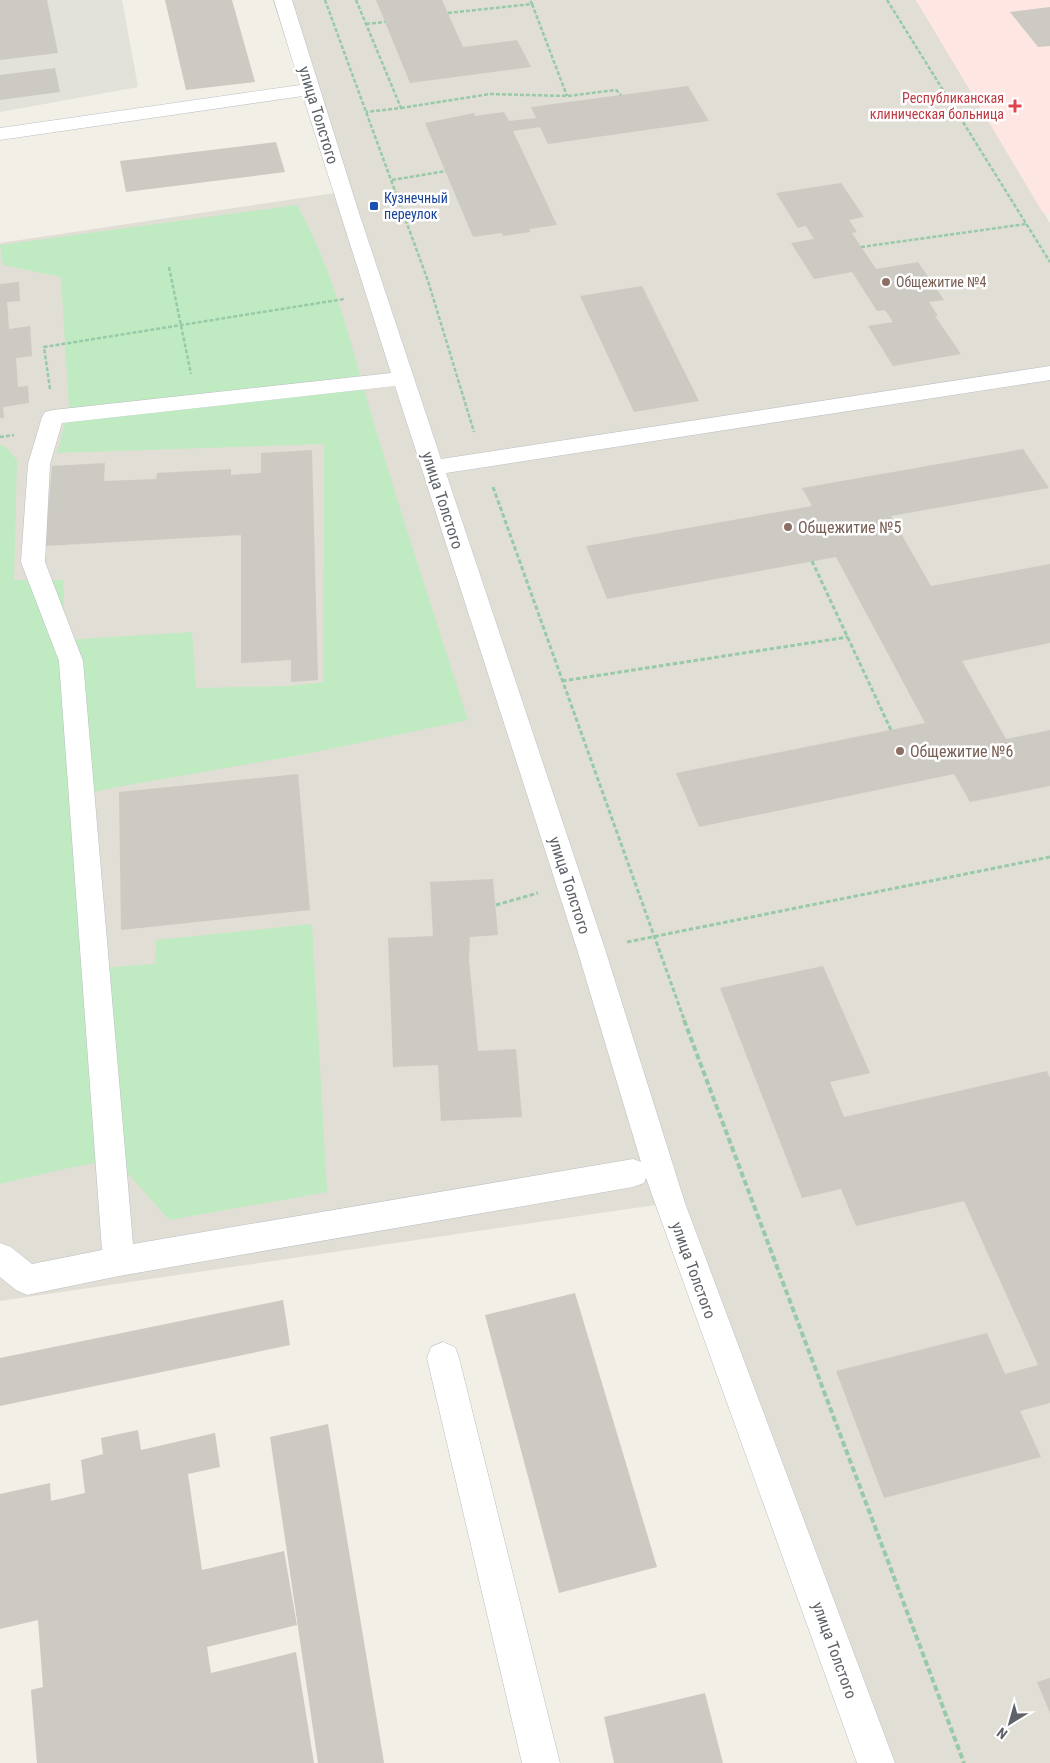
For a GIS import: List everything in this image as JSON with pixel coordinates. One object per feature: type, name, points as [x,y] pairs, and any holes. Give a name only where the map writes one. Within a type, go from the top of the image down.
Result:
[{"type":"street","name":"улица Толстого","points":[[283,0],[403,378],[591,949],[669,1203],[876,1763]]},
{"type":"street","points":[[0,134],[310,89]]},
{"type":"street","points":[[433,468],[1050,373]]},
{"type":"street","points":[[119,1261],[71,661],[33,562],[39,464],[53,417],[403,378]]},
{"type":"street","points":[[0,1257],[27,1280],[119,1261],[633,1173]]},
{"type":"street","points":[[443,1358],[541,1763]]},
{"type":"path","points":[[325,0],[428,281],[484,460],[652,937],[964,1763]]},
{"type":"path","points":[[356,0],[401,108]]},
{"type":"path","points":[[530,0],[567,96]]},
{"type":"path","points":[[887,0],[1050,262]]},
{"type":"path","points":[[448,13],[532,4]]},
{"type":"path","points":[[366,24],[385,22]]},
{"type":"path","points":[[366,112],[490,94],[567,96],[616,90],[621,95]]},
{"type":"path","points":[[392,180],[446,171]]},
{"type":"path","points":[[861,247],[1026,224]]},
{"type":"path","points":[[169,267],[196,401]]},
{"type":"path","points":[[53,417],[44,348],[352,298]]},
{"type":"path","points":[[812,561],[891,730]]},
{"type":"path","points":[[562,681],[848,637]]},
{"type":"path","points":[[591,949],[1050,857]]},
{"type":"path","points":[[496,905],[541,893]]},
{"type":"shaded area","points":[[0,0],[122,0],[138,87],[0,112]]},
{"type":"shaded area","points":[[283,0],[916,0],[1050,223],[1050,1763],[876,1763],[669,1203],[0,1301],[0,243],[342,192]]},
{"type":"shaded area","name":"Республиканская клиническая больница","points":[[916,0],[1050,0],[1050,214],[1043,213]]},
{"type":"green space","points":[[297,205],[311,231],[333,286],[398,503],[468,720],[306,754],[111,788],[73,798],[85,969],[155,964],[156,940],[312,924],[327,1192],[169,1220],[115,1159],[0,1184],[0,445],[6,447],[17,460],[14,580],[63,580],[65,640],[192,632],[196,688],[291,686],[323,682],[324,444],[57,453],[69,408],[61,277],[3,265],[0,245]]},
{"type":"building","points":[[0,0],[47,0],[58,53],[0,60]]},
{"type":"building","points":[[165,0],[232,0],[255,82],[186,90]]},
{"type":"building","points":[[376,0],[442,0],[463,47],[517,40],[531,67],[410,83]]},
{"type":"building","points":[[1050,7],[1050,46],[1038,47],[1010,12]]},
{"type":"building","points":[[55,68],[60,92],[0,100],[0,75]]},
{"type":"building","points":[[688,86],[709,121],[548,144],[540,127],[513,131],[557,225],[529,229],[531,232],[503,236],[502,233],[473,237],[425,123],[474,113],[475,116],[504,112],[509,121],[536,118],[531,107]]},
{"type":"building","points":[[276,142],[285,172],[126,192],[120,161]]},
{"type":"building","points":[[841,183],[864,217],[849,220],[857,232],[852,233],[876,269],[918,262],[944,300],[929,302],[938,316],[935,316],[961,354],[893,366],[868,326],[893,322],[885,310],[877,311],[852,272],[814,279],[791,243],[814,239],[806,226],[798,228],[776,193]]},
{"type":"building","points":[[19,282],[20,301],[7,302],[9,329],[30,326],[32,356],[16,358],[18,387],[28,386],[29,403],[3,407],[4,418],[0,418],[0,284]]},
{"type":"building","points":[[642,286],[699,401],[634,412],[580,296]]},
{"type":"building","points":[[1023,449],[1049,488],[891,516],[931,586],[1050,564],[1050,643],[962,661],[1006,739],[1050,730],[1050,786],[970,802],[954,774],[699,827],[676,773],[925,723],[836,557],[607,599],[586,546],[812,506],[802,488]]},
{"type":"building","points":[[312,450],[318,680],[291,682],[291,660],[241,663],[241,535],[45,546],[52,466],[105,463],[104,481],[156,479],[157,473],[231,469],[231,475],[261,473],[261,453]]},
{"type":"building","points":[[298,774],[310,910],[121,930],[119,792]]},
{"type":"building","points":[[493,879],[498,935],[470,937],[469,960],[478,1051],[516,1049],[522,1117],[441,1121],[438,1065],[393,1067],[388,938],[433,936],[430,882]]},
{"type":"building","points":[[823,966],[870,1073],[830,1082],[844,1117],[1047,1071],[1050,1078],[1050,1403],[1020,1411],[1041,1457],[884,1498],[836,1371],[987,1333],[1005,1374],[1038,1365],[964,1201],[856,1226],[841,1189],[802,1198],[720,988]]},
{"type":"building","points":[[575,1293],[657,1567],[559,1593],[485,1315]]},
{"type":"building","points":[[283,1300],[290,1345],[0,1406],[0,1358]]},
{"type":"building","points":[[328,1424],[384,1763],[318,1763],[270,1437]]},
{"type":"building","points":[[138,1430],[141,1450],[215,1433],[220,1467],[188,1474],[202,1570],[284,1551],[297,1625],[207,1647],[211,1673],[296,1652],[314,1763],[37,1763],[31,1690],[43,1687],[38,1620],[0,1629],[0,1494],[50,1483],[51,1501],[85,1493],[81,1460],[103,1454],[101,1438]]},
{"type":"building","points":[[1050,1678],[1050,1713],[1037,1682]]},
{"type":"building","points":[[705,1693],[723,1763],[614,1763],[604,1717]]},
{"type":"place","name":"Республиканская клиническая больница","points":[[1015,106]]},
{"type":"place","name":"Кузнечный переулок","points":[[374,206]]},
{"type":"place","name":"Общежитие №4","points":[[886,282]]},
{"type":"place","name":"Общежитие №5","points":[[788,527]]},
{"type":"place","name":"Общежитие №6","points":[[900,751]]}]
